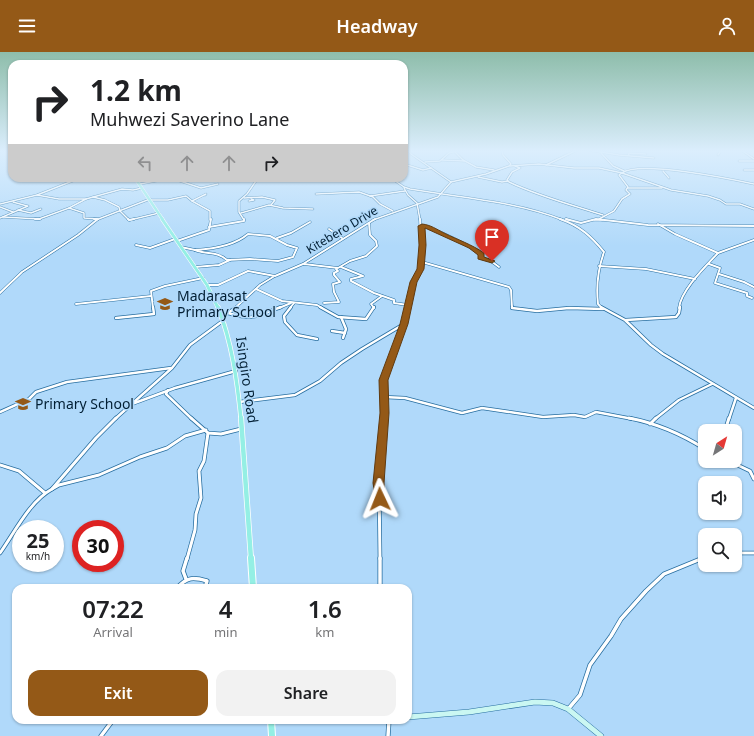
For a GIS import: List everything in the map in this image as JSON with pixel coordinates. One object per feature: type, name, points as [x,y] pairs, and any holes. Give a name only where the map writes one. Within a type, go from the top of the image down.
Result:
[{"type":"main road","name":"Isingiro Road","points":[[138,182],[207,285],[223,318],[232,348],[236,371],[247,474],[253,584]]},
{"type":"main road","points":[[271,724],[272,736]]},
{"type":"street","points":[[0,206],[12,201],[37,195],[70,182]]},
{"type":"street","points":[[1,217],[39,219],[69,208],[86,199],[122,189],[133,190],[156,182]]},
{"type":"street","points":[[183,182],[200,188],[218,184]]},
{"type":"street","points":[[209,228],[243,222],[244,218],[240,213],[239,201],[255,182]]},
{"type":"street","points":[[380,584],[381,526],[379,483],[385,413],[384,380],[404,324],[413,282],[422,262],[422,226],[417,203],[396,182]]},
{"type":"street","points":[[441,194],[450,182]]},
{"type":"street","points":[[510,182],[527,191],[541,194],[604,216]]},
{"type":"street","points":[[370,196],[404,189],[521,208],[585,224],[599,219],[616,209],[622,198],[630,194],[626,190],[628,188],[623,182]]},
{"type":"street","points":[[647,182],[685,194],[708,196],[719,199],[726,204],[740,204],[754,209]]},
{"type":"street","points":[[628,188],[664,188]]},
{"type":"street","points":[[316,194],[356,192],[370,196],[393,211]]},
{"type":"street","points":[[192,201],[206,194],[204,195]]},
{"type":"street","name":"Kitebero Drive","points":[[52,489],[96,438],[128,406],[172,368],[190,345],[264,281],[303,264],[324,252],[342,238],[378,217],[438,197],[441,194]]},
{"type":"street","points":[[37,195],[59,199],[86,199]]},
{"type":"street","points":[[0,293],[22,272],[78,235],[97,219],[150,200],[168,200],[186,196],[202,208],[210,211],[211,216],[209,228],[206,232],[150,248],[136,245]]},
{"type":"street","points":[[93,197],[110,202],[119,207],[120,211],[129,220],[159,213]]},
{"type":"street","points":[[243,198],[262,197],[275,201],[271,205]]},
{"type":"street","points":[[243,198],[254,200],[249,201]]},
{"type":"street","points":[[1,217],[28,206],[12,201]]},
{"type":"street","points":[[240,213],[271,205],[283,208],[314,209]]},
{"type":"street","points":[[0,206],[13,212]]},
{"type":"street","points":[[69,208],[84,213],[84,218],[97,219]]},
{"type":"street","points":[[18,210],[32,213],[41,209]]},
{"type":"street","points":[[561,218],[577,227],[600,245],[604,252],[599,266],[599,279],[596,287],[598,304],[625,320],[655,349],[754,408]]},
{"type":"street","points":[[599,219],[629,223],[753,227]]},
{"type":"street","points":[[276,238],[291,233],[310,222]]},
{"type":"street","points":[[303,264],[336,269],[350,261],[366,256],[377,247],[376,241],[372,238],[369,232],[369,223]]},
{"type":"street","points":[[658,224],[675,234],[718,253]]},
{"type":"street","points":[[422,226],[430,227],[442,235],[471,247],[481,255],[480,258],[492,261],[499,267]]},
{"type":"street","points":[[329,229],[342,238]]},
{"type":"street","points":[[181,247],[203,253],[220,254],[226,260],[250,259],[278,262],[286,261],[292,258],[297,248],[287,245],[270,236],[248,234],[241,240],[216,248],[195,250]]},
{"type":"street","points":[[625,320],[676,317],[679,313],[680,302],[694,278],[718,253],[754,240]]},
{"type":"street","points":[[195,267],[219,265],[230,260]]},
{"type":"street","points":[[422,262],[509,287],[511,290],[512,308],[537,311],[569,308],[605,309]]},
{"type":"street","points":[[709,264],[719,268],[719,274],[714,282],[747,293],[747,296],[752,298]]},
{"type":"street","points":[[599,266],[646,269],[694,278]]},
{"type":"street","points":[[341,267],[363,276],[352,278],[351,280],[382,296],[394,300],[394,303],[408,305]]},
{"type":"street","points":[[324,303],[339,302],[333,290],[333,284],[340,282],[334,275],[334,273],[338,271],[336,269]]},
{"type":"street","points":[[207,285],[218,285],[248,271],[275,276]]},
{"type":"street","points":[[719,274],[746,282],[754,287]]},
{"type":"street","points":[[116,318],[154,314],[151,296],[151,291],[153,289],[203,278]]},
{"type":"street","points":[[256,289],[272,298],[292,303],[317,305],[340,317],[367,319],[374,307],[371,304],[382,296]]},
{"type":"street","points":[[76,304],[151,296]]},
{"type":"street","points":[[228,313],[245,318],[257,317],[292,303]]},
{"type":"street","points":[[292,303],[284,316],[285,322],[297,335],[317,339]]},
{"type":"street","points":[[340,317],[346,329],[343,338]]},
{"type":"street","points":[[239,402],[295,395],[320,381],[362,348],[404,324]]},
{"type":"street","points":[[332,331],[345,333]]},
{"type":"street","points":[[0,412],[29,399],[36,392],[67,382],[172,368]]},
{"type":"street","points":[[128,406],[168,390],[236,371]]},
{"type":"street","points":[[650,424],[661,412],[688,394],[712,384]]},
{"type":"street","points":[[168,390],[166,394],[207,431]]},
{"type":"street","points":[[384,397],[405,398],[462,413],[482,408],[543,417],[574,415],[584,417],[596,412],[632,418],[698,445]]},
{"type":"street","points":[[727,424],[736,398]]},
{"type":"street","points":[[0,554],[29,511],[45,493],[59,485],[99,476],[140,457],[167,448],[185,436],[207,431],[221,434],[242,429]]},
{"type":"street","points":[[186,579],[183,571],[195,530],[196,514],[201,498],[198,470],[204,461],[207,431]]},
{"type":"street","points":[[0,466],[19,471],[45,493]]},
{"type":"street","points":[[742,467],[750,471],[754,479]]},
{"type":"street","points":[[742,553],[754,554]]},
{"type":"street","points":[[568,709],[580,696],[590,665],[599,651],[622,619],[646,591],[664,574],[698,560]]},
{"type":"street","points":[[181,584],[186,579],[191,577],[207,581],[206,584]]},
{"type":"street","points":[[412,716],[469,712],[535,702],[553,703],[568,709],[601,736]]},
{"type":"street","points":[[102,736],[110,724]]},
{"type":"street","points":[[388,736],[389,724]]},
{"type":"place","name":"Madarasat Primary School","points":[[165,304]]},
{"type":"place","name":"Primary School","points":[[23,404]]},
{"type":"route","points":[[380,499],[379,483],[381,440],[385,413],[383,394],[384,380],[404,324],[413,282],[420,269],[423,245],[422,226],[430,227],[442,235],[455,239],[478,251],[481,255],[480,258],[492,261]]}]
